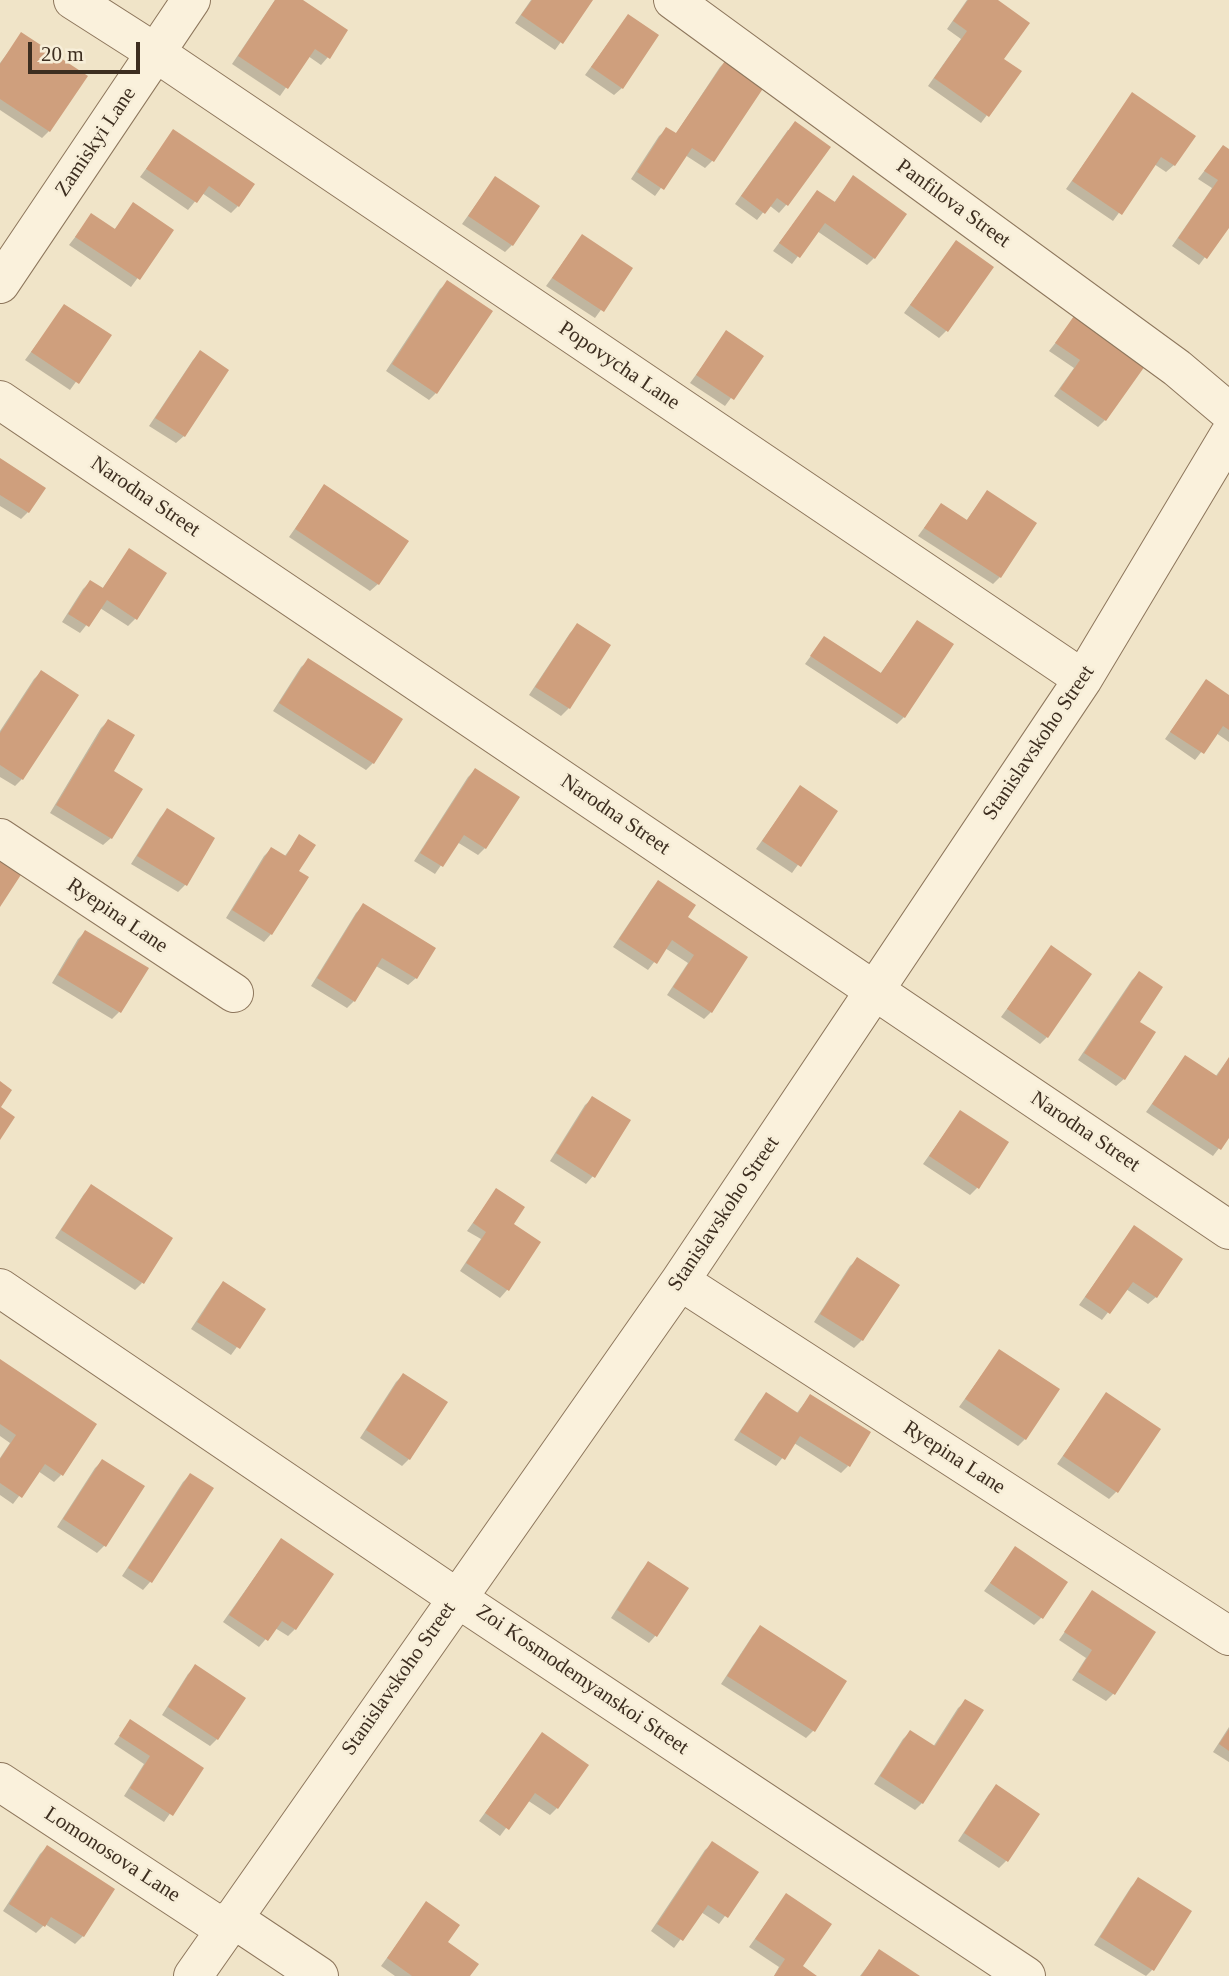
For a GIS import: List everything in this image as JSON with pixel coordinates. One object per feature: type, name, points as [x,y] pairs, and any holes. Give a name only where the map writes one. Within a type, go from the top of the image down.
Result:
[{"type":"street","name":"Popovycha Lane","points":[[73,0],[156,53],[1083,679]]},
{"type":"street","name":"Zamiskyi Lane","points":[[0,285],[191,0]]},
{"type":"street","name":"Panfilova Street","points":[[673,0],[1177,368],[1229,412]]},
{"type":"street","name":"Narodna Street","points":[[0,400],[1229,1230]]},
{"type":"street","name":"Stanislavskoho Street","points":[[192,1976],[680,1282],[1083,679],[1229,435]]},
{"type":"street","name":"Ryepina Lane","points":[[0,838],[234,993]]},
{"type":"street","name":"Ryepina Lane","points":[[680,1282],[1229,1636]]},
{"type":"street","name":"Zoi Kosmodemyanskoi Street","points":[[0,1288],[457,1598],[1026,1976]]},
{"type":"street","name":"Lomonosova Lane","points":[[0,1782],[319,1976]]},
{"type":"building","points":[[275,0],[303,0],[348,30],[330,59],[315,49],[288,89],[238,56]]},
{"type":"building","points":[[532,0],[593,0],[563,44],[521,15]]},
{"type":"building","points":[[968,0],[998,0],[1030,23],[1004,59],[1022,71],[989,117],[934,78],[967,31],[953,21]]},
{"type":"building","points":[[628,14],[659,35],[623,89],[591,67]]},
{"type":"building","points":[[21,32],[88,76],[50,132],[0,99],[0,64]]},
{"type":"building","points":[[727,58],[766,84],[714,162],[692,148],[664,190],[637,172],[666,127],[676,133]]},
{"type":"building","points":[[1132,92],[1196,136],[1175,166],[1161,157],[1122,215],[1072,181]]},
{"type":"building","points":[[795,121],[831,147],[788,206],[777,198],[765,214],[741,196]]},
{"type":"building","points":[[173,129],[255,184],[239,207],[209,186],[197,203],[146,169]]},
{"type":"building","points":[[1223,145],[1229,149],[1229,228],[1207,259],[1178,238],[1218,180],[1204,171]]},
{"type":"building","points":[[853,175],[907,214],[875,259],[825,223],[800,258],[779,243],[817,190],[835,202]]},
{"type":"building","points":[[495,176],[540,206],[513,246],[468,216]]},
{"type":"building","points":[[133,202],[174,230],[140,280],[75,237],[91,213],[115,229]]},
{"type":"building","points":[[582,234],[633,268],[604,312],[552,278]]},
{"type":"building","points":[[956,240],[994,267],[948,332],[910,305]]},
{"type":"building","points":[[447,280],[493,311],[437,394],[392,364]]},
{"type":"building","points":[[64,304],[112,335],[79,384],[31,352]]},
{"type":"building","points":[[1074,316],[1145,366],[1106,421],[1060,389],[1080,360],[1055,343]]},
{"type":"building","points":[[726,330],[764,356],[734,400],[696,375]]},
{"type":"building","points":[[200,350],[229,370],[185,437],[155,418]]},
{"type":"building","points":[[0,458],[46,488],[29,513],[0,495]]},
{"type":"building","points":[[324,484],[409,541],[379,585],[295,529]]},
{"type":"building","points":[[987,490],[1037,523],[1001,578],[924,528],[941,503],[967,520]]},
{"type":"building","points":[[129,548],[167,573],[137,620],[107,600],[89,627],[68,614],[90,580],[103,588]]},
{"type":"building","points":[[917,620],[954,644],[905,718],[810,656],[824,636],[881,673]]},
{"type":"building","points":[[577,623],[611,645],[570,709],[535,687]]},
{"type":"building","points":[[308,658],[403,719],[374,764],[279,703]]},
{"type":"building","points":[[41,670],[79,695],[23,780],[0,765],[0,733]]},
{"type":"building","points":[[1206,679],[1229,695],[1229,730],[1223,726],[1204,754],[1170,732]]},
{"type":"building","points":[[108,719],[135,735],[114,771],[143,789],[112,839],[56,805]]},
{"type":"building","points":[[475,768],[520,797],[486,849],[464,835],[443,867],[420,853]]},
{"type":"building","points":[[800,785],[838,811],[801,867],[762,841]]},
{"type":"building","points":[[167,808],[215,838],[187,886],[137,856]]},
{"type":"building","points":[[299,834],[316,845],[299,871],[309,877],[272,935],[232,910],[271,847],[286,856]]},
{"type":"building","points":[[0,846],[28,864],[0,907]]},
{"type":"building","points":[[658,880],[696,905],[688,917],[748,957],[712,1013],[673,987],[694,955],[672,940],[657,964],[619,939]]},
{"type":"building","points":[[363,903],[436,948],[417,979],[382,958],[355,1002],[317,978]]},
{"type":"building","points":[[85,930],[149,968],[121,1013],[58,975]]},
{"type":"building","points":[[1051,945],[1092,974],[1048,1038],[1007,1009]]},
{"type":"building","points":[[1139,971],[1163,987],[1140,1022],[1156,1032],[1125,1080],[1084,1053]]},
{"type":"building","points":[[1185,1055],[1217,1076],[1229,1057],[1229,1138],[1221,1150],[1152,1104]]},
{"type":"building","points":[[0,1081],[12,1090],[1,1107],[15,1117],[0,1140]]},
{"type":"building","points":[[592,1096],[631,1120],[595,1178],[556,1153]]},
{"type":"building","points":[[960,1110],[1009,1142],[979,1189],[929,1156]]},
{"type":"building","points":[[91,1184],[173,1238],[144,1284],[61,1230]]},
{"type":"building","points":[[496,1188],[525,1207],[514,1224],[541,1242],[509,1291],[466,1263],[486,1232],[473,1223]]},
{"type":"building","points":[[1134,1225],[1183,1259],[1157,1298],[1133,1282],[1110,1314],[1085,1297]]},
{"type":"building","points":[[857,1257],[900,1285],[863,1341],[820,1314]]},
{"type":"building","points":[[223,1281],[266,1309],[240,1349],[197,1322]]},
{"type":"building","points":[[999,1349],[1060,1389],[1026,1440],[965,1399]]},
{"type":"building","points":[[0,1359],[97,1424],[63,1476],[45,1464],[22,1498],[0,1483],[0,1459],[16,1435],[0,1424]]},
{"type":"building","points":[[403,1373],[448,1402],[410,1460],[366,1430]]},
{"type":"building","points":[[766,1392],[798,1413],[810,1394],[871,1432],[850,1467],[800,1436],[785,1460],[740,1432]]},
{"type":"building","points":[[1106,1392],[1161,1429],[1118,1493],[1063,1456]]},
{"type":"building","points":[[102,1459],[145,1486],[106,1547],[63,1519]]},
{"type":"building","points":[[190,1473],[214,1488],[152,1583],[128,1568]]},
{"type":"building","points":[[281,1538],[334,1574],[296,1630],[282,1621],[268,1641],[229,1615]]},
{"type":"building","points":[[1015,1546],[1068,1582],[1043,1619],[990,1583]]},
{"type":"building","points":[[648,1561],[689,1588],[657,1637],[617,1610]]},
{"type":"building","points":[[1092,1590],[1156,1632],[1115,1695],[1078,1672],[1092,1650],[1064,1632]]},
{"type":"building","points":[[760,1625],[847,1681],[815,1732],[727,1676]]},
{"type":"building","points":[[195,1664],[246,1698],[218,1740],[168,1707]]},
{"type":"building","points":[[965,1699],[984,1710],[923,1804],[880,1776],[910,1730],[935,1746]]},
{"type":"building","points":[[130,1719],[204,1768],[173,1816],[130,1788],[150,1756],[119,1736]]},
{"type":"building","points":[[1229,1729],[1229,1751],[1219,1744]]},
{"type":"building","points":[[542,1732],[589,1765],[558,1809],[535,1793],[509,1830],[485,1813]]},
{"type":"building","points":[[996,1784],[1040,1814],[1008,1862],[964,1833]]},
{"type":"building","points":[[712,1841],[759,1872],[728,1918],[708,1905],[683,1941],[657,1924]]},
{"type":"building","points":[[47,1845],[115,1889],[84,1937],[51,1917],[45,1927],[9,1904]]},
{"type":"building","points":[[1138,1877],[1192,1911],[1154,1971],[1100,1937]]},
{"type":"building","points":[[786,1893],[832,1924],[803,1966],[817,1976],[774,1976],[785,1959],[755,1939]]},
{"type":"building","points":[[426,1901],[460,1925],[448,1942],[479,1964],[470,1976],[412,1976],[387,1958]]},
{"type":"building","points":[[879,1949],[920,1976],[861,1976]]}]
